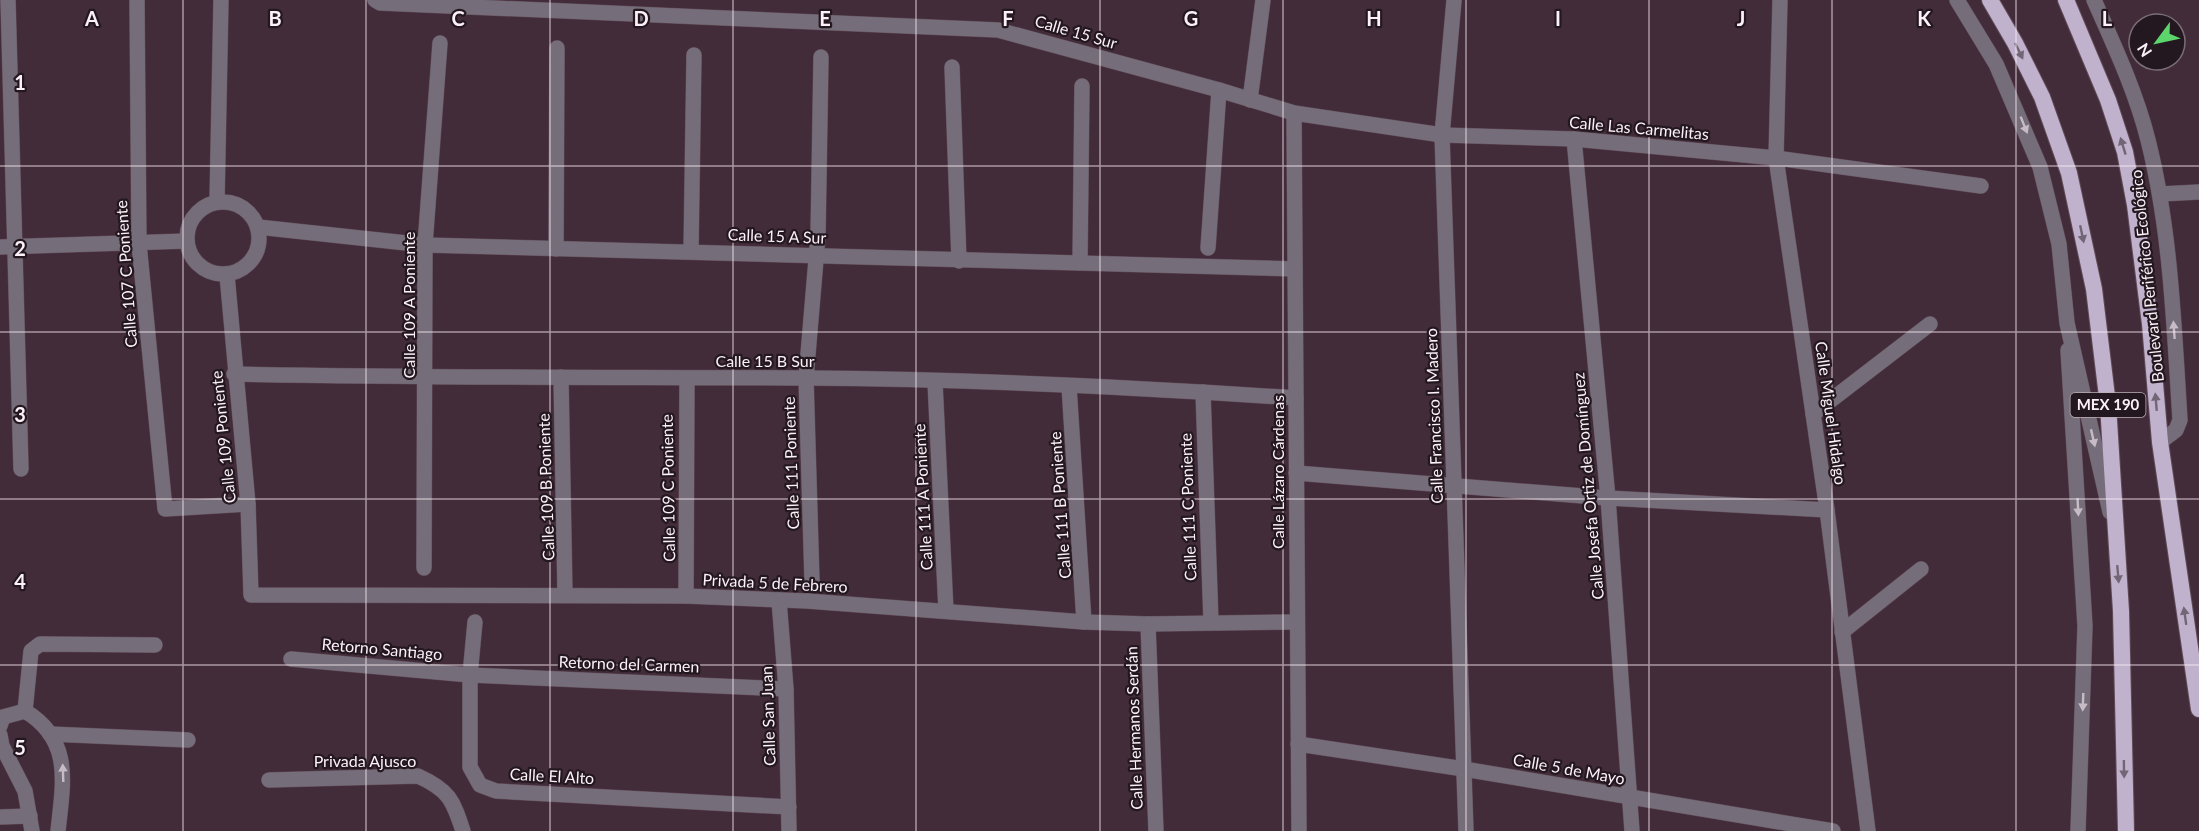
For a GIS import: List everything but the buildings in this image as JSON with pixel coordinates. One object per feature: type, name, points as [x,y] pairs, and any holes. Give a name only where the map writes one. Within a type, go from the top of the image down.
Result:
[{"type":"highway","name":"MEX 190","points":[[1990,0],[2015,43],[2042,98],[2069,173],[2094,289],[2108,405],[2114,531],[2121,611],[2126,831]]},
{"type":"highway","name":"Boulevard Periférico Ecológico","points":[[2066,0],[2108,100],[2126,152],[2150,324],[2160,442],[2197,679],[2199,709]]},
{"type":"street","points":[[8,0],[6,247],[21,469]]},
{"type":"street","name":"Calle 107 C Poniente","points":[[137,0],[139,244],[165,509],[248,504]]},
{"type":"street","points":[[217,202],[221,0]]},
{"type":"street","name":"Calle 15 Sur","points":[[375,0],[391,3],[998,30],[1219,90],[1294,113]]},
{"type":"street","points":[[1250,100],[1263,0]]},
{"type":"street","name":"Calle Francisco I. Madero","points":[[1454,0],[1442,135],[1466,831]]},
{"type":"street","name":"Calle Miguel Hidalgo","points":[[1780,0],[1776,158],[1827,510],[1868,831]]},
{"type":"street","points":[[1957,0],[1996,64],[2040,167],[2059,244],[2067,323],[2085,626],[2078,831]]},
{"type":"street","name":"Boulevard Periférico Ecológico","points":[[2094,0],[2122,66],[2148,138],[2160,194],[2180,420],[2176,430],[2160,442]]},
{"type":"street","name":"Calle 109 A Poniente","points":[[424,568],[425,245],[440,44]]},
{"type":"street","points":[[556,249],[557,48]]},
{"type":"street","points":[[691,251],[694,55]]},
{"type":"street","name":"Calle 111 Poniente","points":[[812,581],[806,378],[817,255],[821,57]]},
{"type":"street","points":[[952,67],[959,261]]},
{"type":"street","points":[[1080,263],[1082,86]]},
{"type":"street","points":[[1208,248],[1219,90]]},
{"type":"street","name":"Calle Las Carmelitas","points":[[1294,113],[1442,135],[1574,139],[1776,158],[1981,186]]},
{"type":"street","name":"Calle Lázaro Cárdenas","points":[[1294,113],[1299,831]]},
{"type":"street","name":"Calle Josefa Ortiz de Domínguez","points":[[1574,139],[1608,498],[1632,831]]},
{"type":"street","points":[[2160,194],[2199,192]]},
{"type":"street","points":[[217,202],[238,205],[247,210],[258,227],[260,240],[254,258],[240,272],[228,275],[216,275],[196,263],[187,241],[191,220],[198,212],[217,202]]},
{"type":"street","name":"Calle 15 A Sur","points":[[258,227],[425,245],[1295,269]]},
{"type":"street","points":[[6,247],[187,241]]},
{"type":"street","name":"Calle 109 Poniente","points":[[228,275],[234,374],[248,504],[251,595]]},
{"type":"street","points":[[2067,323],[2114,531]]},
{"type":"street","points":[[1813,414],[1930,324]]},
{"type":"street","name":"Calle 15 B Sur","points":[[234,374],[687,380],[806,378],[1069,386],[1296,398]]},
{"type":"street","name":"Calle 109 B Poniente","points":[[561,377],[565,595]]},
{"type":"street","name":"Calle 109 C Poniente","points":[[686,596],[687,380]]},
{"type":"street","name":"Calle 111 A Poniente","points":[[935,382],[946,611]]},
{"type":"street","name":"Calle 111 B Poniente","points":[[1069,386],[1084,622]]},
{"type":"street","name":"Calle 111 C Poniente","points":[[1203,392],[1211,621]]},
{"type":"street","points":[[1296,473],[1608,498],[1827,510]]},
{"type":"street","points":[[1842,632],[1921,569]]},
{"type":"street","name":"Privada 5 de Febrero","points":[[251,595],[686,596],[779,600],[1084,622],[1148,624],[1211,621],[1297,622]]},
{"type":"street","name":"Calle San Juan","points":[[779,600],[786,689],[789,831]]},
{"type":"street","name":"Calle El Alto","points":[[475,622],[470,675],[470,767],[480,785],[496,791],[789,807]]},
{"type":"street","name":"Calle Hermanos Serdán","points":[[1148,624],[1156,831]]},
{"type":"street","points":[[25,711],[31,651],[40,644],[155,645]]},
{"type":"street","name":"Retorno Santiago","points":[[291,659],[470,675]]},
{"type":"street","name":"Retorno del Carmen","points":[[470,675],[786,689]]},
{"type":"street","points":[[1,720],[25,711]]},
{"type":"street","points":[[25,711],[50,734],[62,761],[64,774],[58,831]]},
{"type":"street","points":[[50,734],[188,740]]},
{"type":"street","points":[[0,735],[2,746],[25,791],[31,824],[0,817]]},
{"type":"street","name":"Calle 5 de Mayo","points":[[1298,744],[1464,769],[1833,831]]},
{"type":"street","name":"Privada Ajusco","points":[[269,780],[418,776],[438,785],[453,801],[463,831]]}]
